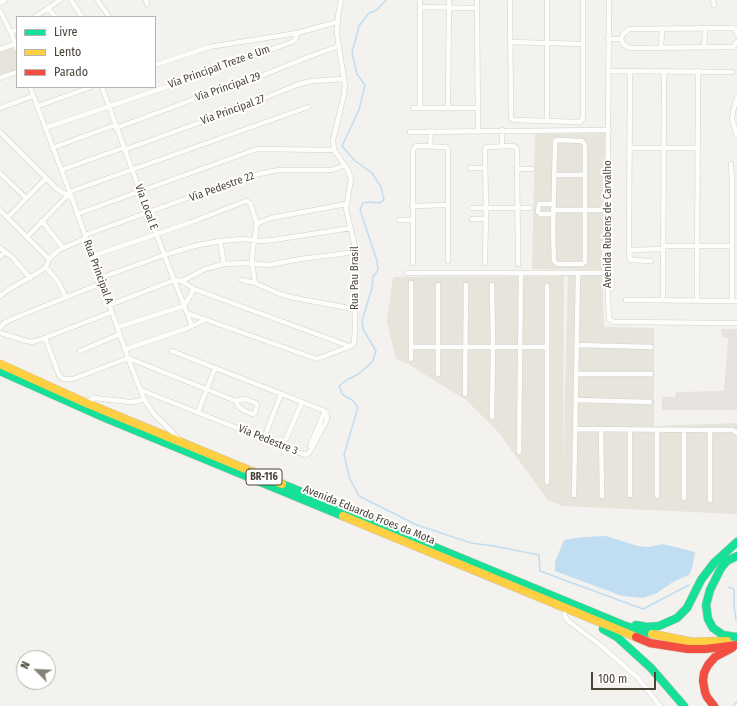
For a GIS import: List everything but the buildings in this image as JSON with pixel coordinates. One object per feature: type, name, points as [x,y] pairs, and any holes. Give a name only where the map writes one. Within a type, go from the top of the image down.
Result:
[{"type":"highway","name":"Avenida Eduardo Froes da Mota","points":[[0,364],[86,403],[530,586],[637,638],[666,646],[704,650],[737,646]]},
{"type":"highway","name":"Avenida Eduardo Froes da Mota","points":[[0,372],[96,414],[566,608],[631,628],[692,642],[707,643],[737,638]]},
{"type":"highway","points":[[585,613],[640,626],[659,626],[670,622],[684,611],[705,575],[714,563],[737,542]]},
{"type":"highway","points":[[737,556],[727,561],[721,568],[710,590],[706,604],[708,619],[713,628],[723,635],[737,638]]},
{"type":"highway","points":[[585,613],[632,650],[655,673],[684,706]]},
{"type":"highway","points":[[714,706],[707,697],[704,686],[704,675],[706,669],[715,658],[737,646]]},
{"type":"street","points":[[0,3],[5,0]]},
{"type":"street","points":[[36,16],[60,0]]},
{"type":"street","points":[[71,0],[81,16]]},
{"type":"street","points":[[97,0],[108,15]]},
{"type":"street","points":[[77,214],[257,149],[334,150],[334,135],[345,86],[337,34],[337,22],[341,0]]},
{"type":"street","points":[[420,0],[420,108]]},
{"type":"street","points":[[448,108],[449,0]]},
{"type":"street","points":[[477,0],[478,130]]},
{"type":"street","points":[[510,0],[511,118],[514,120],[580,122],[582,120],[583,0]]},
{"type":"street","points":[[547,0],[547,121]]},
{"type":"street","name":"Avenida Rubens de Carvalho","points":[[609,0],[608,317],[612,322],[737,323]]},
{"type":"street","points":[[420,7],[477,8]]},
{"type":"street","points":[[48,8],[54,16]]},
{"type":"street","points":[[0,11],[2,19],[11,33],[15,44],[0,49]]},
{"type":"street","points":[[156,65],[209,47],[297,33],[337,22]]},
{"type":"street","points":[[621,39],[623,34],[629,29],[732,28],[735,29],[737,34]]},
{"type":"street","points":[[661,48],[662,29]]},
{"type":"street","points":[[704,48],[705,29]]},
{"type":"street","points":[[11,33],[16,30]]},
{"type":"street","name":"Via Principal Treze e Um","points":[[45,128],[292,42],[295,40],[297,33]]},
{"type":"street","points":[[608,39],[621,39]]},
{"type":"street","points":[[621,39],[624,45],[630,48],[733,48],[737,42]]},
{"type":"street","points":[[510,42],[583,44]]},
{"type":"street","name":"Via Principal 29","points":[[52,148],[239,85],[338,46]]},
{"type":"street","points":[[608,71],[732,72]]},
{"type":"street","points":[[630,71],[630,260],[651,261]]},
{"type":"street","points":[[662,300],[664,71]]},
{"type":"street","points":[[697,300],[698,71]]},
{"type":"street","points":[[0,78],[16,72]]},
{"type":"street","name":"Via Principal 27","points":[[61,170],[245,106],[304,83],[344,79]]},
{"type":"street","name":"Rua Principal A","points":[[30,88],[61,170],[68,194],[72,198],[128,358],[144,399],[153,413],[185,444]]},
{"type":"street","points":[[38,106],[88,88]]},
{"type":"street","name":"Via Local E","points":[[102,88],[148,214],[192,326]]},
{"type":"street","points":[[0,108],[33,96]]},
{"type":"street","points":[[737,97],[732,119],[737,136]]},
{"type":"street","points":[[27,237],[68,194],[132,169],[308,107]]},
{"type":"street","points":[[413,108],[477,108]]},
{"type":"street","points":[[410,132],[478,130],[609,130]]},
{"type":"street","points":[[502,130],[502,146]]},
{"type":"street","points":[[430,131],[430,146]]},
{"type":"street","points":[[0,132],[57,189],[68,194]]},
{"type":"street","points":[[555,141],[582,141],[584,143],[586,175],[585,262],[583,264],[555,263],[553,212],[554,175],[555,141]]},
{"type":"street","points":[[413,262],[413,148],[416,146],[446,147],[448,150],[448,261]]},
{"type":"street","points":[[485,263],[486,148],[514,146],[517,148],[518,170],[518,264]]},
{"type":"street","points":[[630,148],[698,148]]},
{"type":"street","name":"Rua Pau Brasil","points":[[334,150],[345,165],[350,175],[351,182],[346,204],[356,251],[354,272],[356,334],[353,344],[349,346]]},
{"type":"street","points":[[626,300],[735,301],[732,246],[731,164]]},
{"type":"street","name":"Via Pedestre 22","points":[[49,259],[63,248],[85,237],[249,176],[279,170],[332,170],[345,165]]},
{"type":"street","points":[[470,168],[485,168]]},
{"type":"street","points":[[518,170],[532,169]]},
{"type":"street","points":[[0,173],[26,198]]},
{"type":"street","points":[[554,175],[586,175]]},
{"type":"street","points":[[8,217],[46,178]]},
{"type":"street","points":[[92,256],[189,223],[246,201],[250,203],[257,224],[255,241],[253,245],[252,264],[255,283]]},
{"type":"street","points":[[257,224],[271,218],[346,204]]},
{"type":"street","points":[[553,204],[538,205],[538,212],[540,214],[585,210],[608,210]]},
{"type":"street","points":[[412,206],[448,205]]},
{"type":"street","points":[[472,208],[530,208]]},
{"type":"street","points":[[0,210],[49,259],[46,267],[0,296]]},
{"type":"street","points":[[472,219],[486,219]]},
{"type":"street","points":[[399,220],[412,220]]},
{"type":"street","points":[[42,221],[63,248]]},
{"type":"street","points":[[0,328],[4,323],[12,319],[66,298],[101,281],[164,255],[198,245],[243,239],[255,241],[273,240],[351,228]]},
{"type":"street","points":[[220,241],[224,264]]},
{"type":"street","points":[[629,250],[697,246],[732,246]]},
{"type":"street","points":[[0,248],[13,258],[30,278]]},
{"type":"street","points":[[182,281],[205,269],[224,264],[278,264],[300,259],[356,251]]},
{"type":"street","points":[[0,257],[5,252]]},
{"type":"street","points":[[46,267],[59,283],[66,298]]},
{"type":"street","points":[[407,273],[607,273]]},
{"type":"street","points":[[574,495],[578,273]]},
{"type":"street","points":[[519,452],[521,274]]},
{"type":"street","points":[[110,305],[174,280],[182,281],[194,289],[349,346]]},
{"type":"street","points":[[242,280],[255,283],[290,297],[354,309]]},
{"type":"street","points":[[411,283],[411,359]]},
{"type":"street","points":[[438,284],[438,374]]},
{"type":"street","points":[[465,394],[466,285]]},
{"type":"street","points":[[492,285],[492,418]]},
{"type":"street","points":[[547,286],[547,482]]},
{"type":"street","points":[[118,327],[184,306],[194,289]]},
{"type":"street","points":[[0,333],[28,341],[39,340],[112,312]]},
{"type":"street","points":[[187,314],[319,359],[349,346]]},
{"type":"street","points":[[126,349],[205,320]]},
{"type":"street","points":[[80,351],[120,334]]},
{"type":"street","points":[[45,338],[60,378],[70,380],[128,358],[236,401],[242,399],[253,402],[257,404],[254,414],[250,414],[240,408],[236,401]]},
{"type":"street","points":[[577,345],[650,347]]},
{"type":"street","points":[[411,347],[547,347]]},
{"type":"street","name":"Via Pedestre 3","points":[[141,390],[306,455],[309,453],[327,420],[327,414],[325,411],[172,351]]},
{"type":"street","points":[[198,412],[216,368]]},
{"type":"street","points":[[576,374],[651,374]]},
{"type":"street","points":[[264,438],[282,394]]},
{"type":"street","points":[[86,403],[94,398],[130,402],[144,399]]},
{"type":"street","points":[[576,400],[650,402]]},
{"type":"street","points":[[283,446],[302,402]]},
{"type":"street","points":[[601,429],[602,496]]},
{"type":"street","points":[[576,430],[733,430],[737,433]]},
{"type":"street","points":[[630,430],[630,495]]},
{"type":"street","points":[[657,430],[657,496]]},
{"type":"street","points":[[684,430],[684,498]]},
{"type":"street","points":[[710,430],[710,500]]},
{"type":"street","points":[[566,608],[565,616],[568,621],[638,678],[660,706]]},
{"type":"shaded area","points":[[16,46],[16,71],[0,77],[0,52]]},
{"type":"shaded area","points":[[605,133],[602,270],[532,269],[535,134]]},
{"type":"shaded area","points":[[568,273],[602,273],[604,327],[654,328],[654,426],[737,423],[737,514],[562,506],[548,500],[499,433],[466,400],[403,361],[396,360],[387,321],[393,277],[564,276],[563,470]]},
{"type":"shaded area","points":[[721,329],[737,329],[737,410],[662,410],[662,397],[675,397],[676,392],[724,391],[728,338],[722,337]]},
{"type":"water","points":[[606,536],[638,546],[649,547],[663,544],[695,552],[692,568],[689,575],[673,582],[657,593],[643,598],[622,596],[555,571],[555,562],[564,540]]},
{"type":"waterway","points":[[386,0],[377,10],[369,13],[359,26],[352,53],[357,74],[365,85],[359,110],[342,146],[355,161],[372,173],[381,187],[384,200],[379,203],[363,203],[360,210],[377,261],[378,270],[373,277],[372,288],[362,321],[363,329],[376,351],[373,360],[368,366],[339,386],[343,395],[352,400],[358,407],[344,455],[350,479],[359,496],[417,525],[471,543],[539,555],[540,571],[643,609],[689,585]]},
{"type":"waterway","points":[[728,587],[734,589],[736,620]]},
{"type":"waterway","points":[[734,705],[737,702]]},
{"type":"traffic: fast","points":[[0,371],[103,417],[343,516]]},
{"type":"traffic: fast","points":[[282,484],[623,625],[652,634]]},
{"type":"traffic: fast","points":[[636,625],[647,627],[659,626],[677,618],[687,608],[701,580],[714,563],[737,542]]},
{"type":"traffic: fast","points":[[737,556],[727,561],[721,568],[710,590],[706,605],[708,619],[713,628],[723,635],[737,637]]},
{"type":"traffic: fast","points":[[603,629],[617,637],[651,668],[684,706]]},
{"type":"traffic: slow","points":[[0,364],[86,403],[282,484]]},
{"type":"traffic: slow","points":[[343,516],[636,637]]},
{"type":"traffic: slow","points":[[652,634],[692,642],[727,641]]},
{"type":"traffic: jam","points":[[636,637],[650,643],[688,649],[705,649],[737,645]]},
{"type":"traffic: jam","points":[[714,706],[705,692],[703,681],[704,673],[708,665],[715,657],[732,648]]}]
